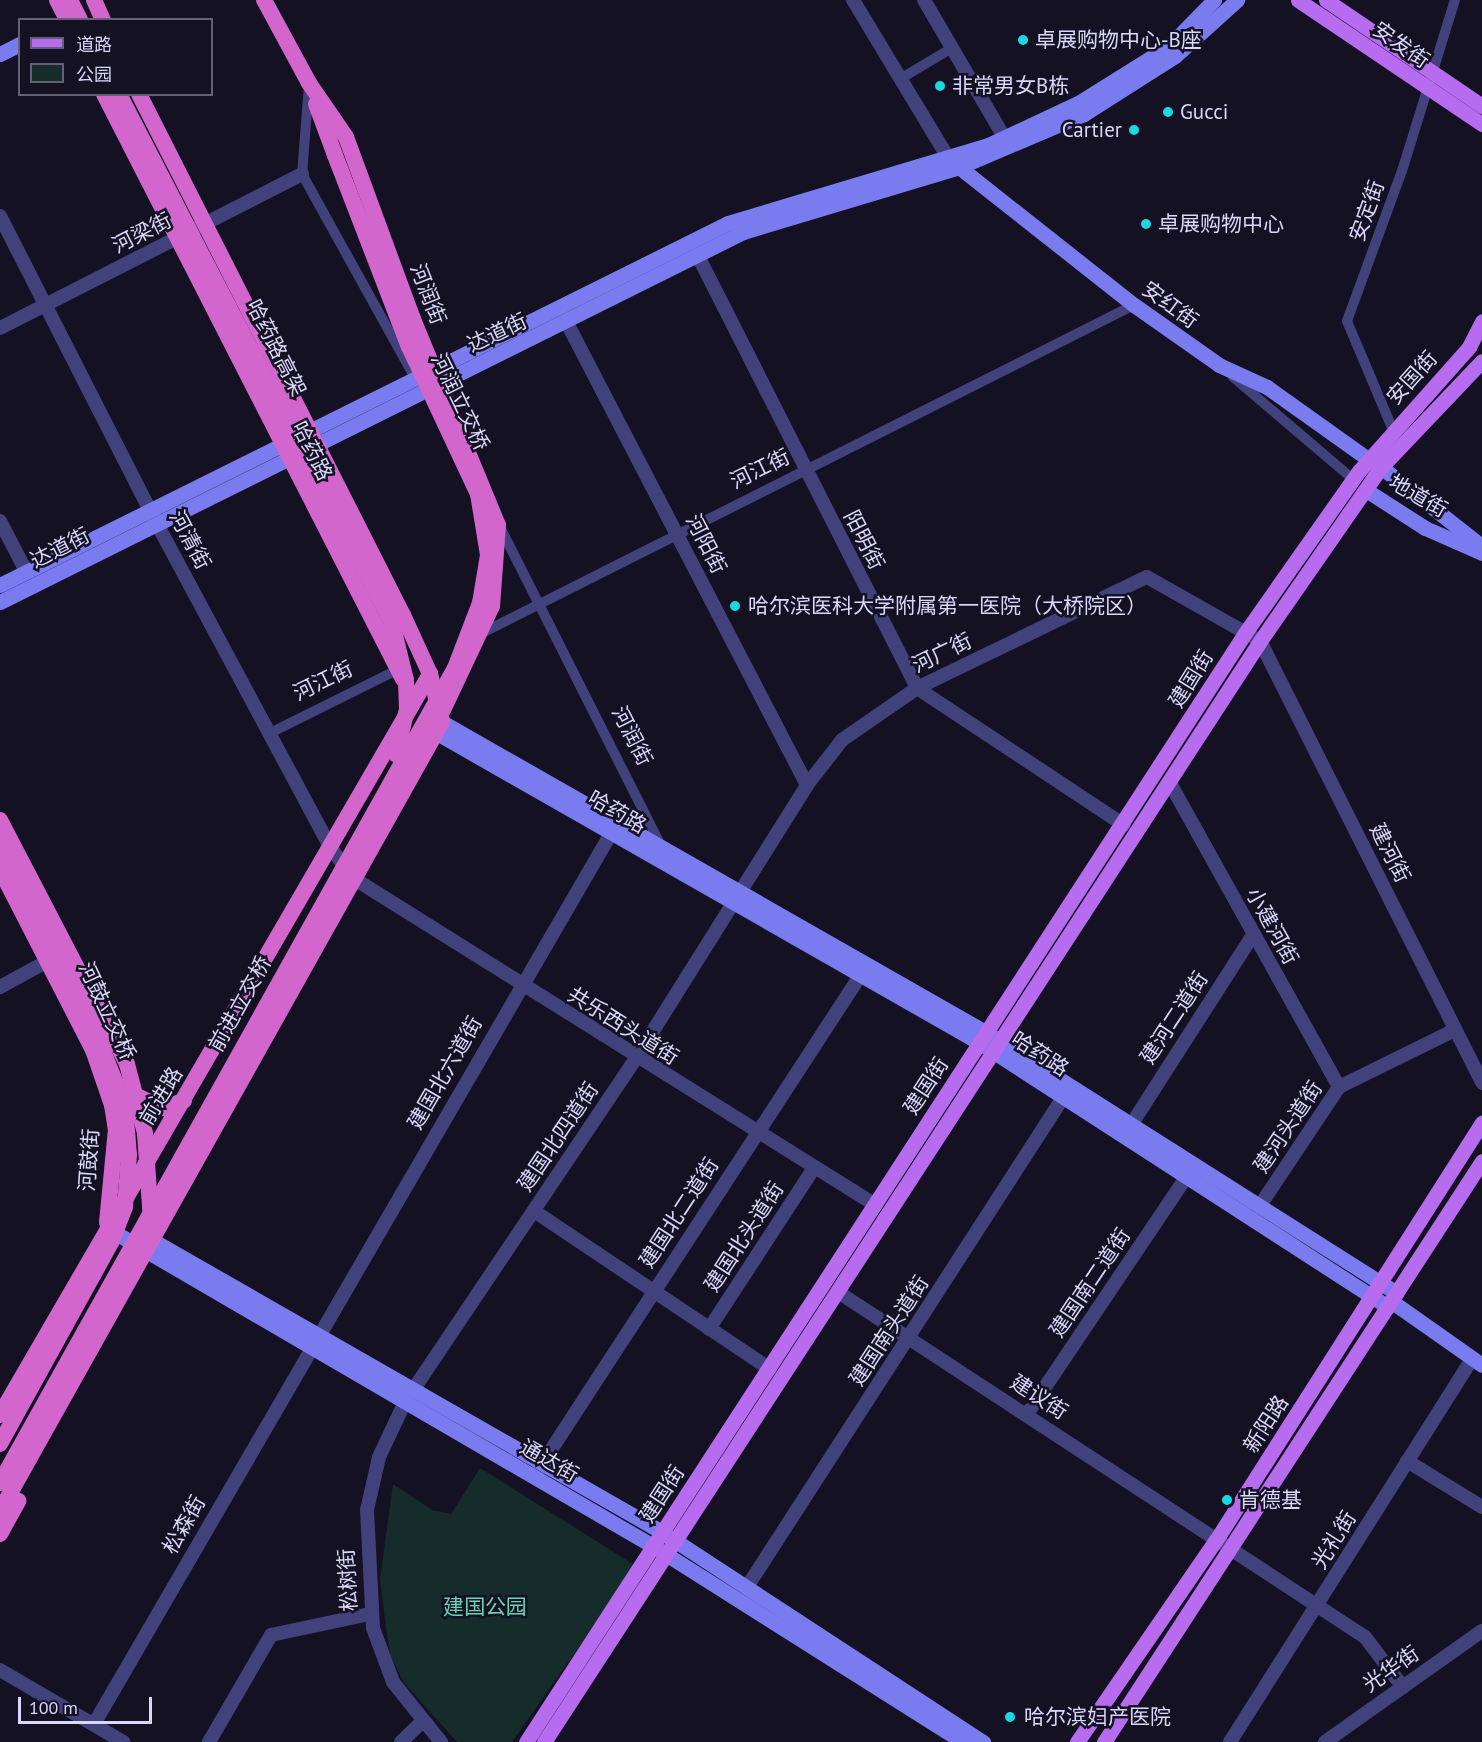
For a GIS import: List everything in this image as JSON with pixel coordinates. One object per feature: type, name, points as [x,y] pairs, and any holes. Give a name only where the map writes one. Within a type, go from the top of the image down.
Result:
[{"type":"highway","points":[[57,0],[66,18]]},
{"type":"highway","points":[[70,0],[79,18]]},
{"type":"highway","name":"河润街","points":[[264,0],[309,83],[346,136],[492,531],[495,592],[484,632]]},
{"type":"highway","points":[[97,1],[102,18]]},
{"type":"highway","name":"河润立交桥","points":[[309,83],[409,347],[478,494],[492,531]]},
{"type":"highway","name":"哈药路","points":[[105,96],[397,670],[416,699],[440,721]]},
{"type":"highway","name":"哈药路高架","points":[[120,96],[392,623],[405,666],[407,709],[387,784]]},
{"type":"highway","name":"哈药路","points":[[140,96],[202,226],[430,674],[440,721]]},
{"type":"highway","name":"前进立交桥","points":[[0,1483],[387,784],[466,646],[485,584],[492,531]]},
{"type":"highway","points":[[0,1511],[96,1336],[124,1293],[440,721],[484,632]]},
{"type":"highway","name":"前进路","points":[[0,1415],[430,674]]},
{"type":"highway","points":[[0,820],[65,947],[107,1020],[137,1096],[147,1162],[149,1246]]},
{"type":"highway","name":"河鼓立交桥","points":[[0,845],[97,1036],[125,1106],[125,1207],[88,1292],[0,1444]]},
{"type":"highway","name":"河鼓街","points":[[0,869],[93,1050],[111,1105],[116,1129],[107,1228]]},
{"type":"highway","points":[[137,1096],[162,1108],[184,1101]]},
{"type":"highway","points":[[0,1534],[105,1343],[124,1293]]},
{"type":"main road","name":"达道街","points":[[0,602],[153,515],[287,451],[728,223],[1004,137],[1078,103],[1168,47],[1215,0]]},
{"type":"main road","name":"达道街","points":[[310,439],[415,378],[436,375],[567,323],[697,254],[780,217],[959,166],[1084,114],[1175,56],[1237,0]]},
{"type":"main road","name":"安发街","points":[[1299,0],[1426,88],[1482,123]]},
{"type":"main road","name":"安发街","points":[[1326,0],[1482,106]]},
{"type":"main road","points":[[68,18],[97,1]]},
{"type":"main road","points":[[0,54],[18,45]]},
{"type":"main road","name":"安红街","points":[[959,166],[1134,305],[1219,365],[1267,387],[1375,463],[1482,546]]},
{"type":"main road","name":"安国街","points":[[1375,463],[1393,430],[1469,347],[1482,321]]},
{"type":"main road","name":"安国街","points":[[1375,463],[1481,364]]},
{"type":"main road","name":"建国街","points":[[544,1742],[770,1369],[874,1204],[1124,825],[1245,633],[1353,479],[1375,463]]},
{"type":"main road","name":"建国街","points":[[668,1536],[838,1292],[1171,785],[1260,641],[1366,490],[1375,463]]},
{"type":"main road","name":"地道街","points":[[1366,490],[1425,528],[1482,554]]},
{"type":"main road","points":[[0,585],[26,571],[153,515]]},
{"type":"main road","name":"哈药路","points":[[440,721],[614,828],[737,896],[1131,1125],[1382,1284],[1392,1300],[1477,1362]]},
{"type":"main road","name":"哈药路","points":[[614,828],[658,840],[737,896],[862,973],[983,1038]]},
{"type":"main road","name":"哈药路","points":[[998,1047],[1064,1096],[1373,1297],[1392,1300]]},
{"type":"main road","name":"新阳路","points":[[1077,1742],[1216,1540],[1382,1284],[1482,1122]]},
{"type":"main road","name":"新阳路","points":[[1104,1742],[1233,1551],[1482,1161]]},
{"type":"main road","name":"通达街","points":[[107,1228],[149,1246],[538,1470],[668,1536],[983,1742]]},
{"type":"main road","name":"通达街","points":[[538,1470],[659,1550],[963,1742]]},
{"type":"main road","name":"建国街","points":[[526,1742],[659,1550]]},
{"type":"street","points":[[853,0],[947,156],[959,166]]},
{"type":"street","points":[[924,0],[1004,137]]},
{"type":"street","name":"安定街","points":[[1393,430],[1347,321],[1455,0]]},
{"type":"street","points":[[900,79],[952,48]]},
{"type":"street","points":[[309,83],[302,174],[415,378]]},
{"type":"street","name":"河梁街","points":[[0,328],[302,174]]},
{"type":"street","name":"河清街","points":[[0,216],[153,515],[331,848],[353,878]]},
{"type":"street","name":"阳明街","points":[[697,254],[917,688],[1124,825]]},
{"type":"street","name":"河江街","points":[[484,632],[1134,305]]},
{"type":"street","name":"河阳街","points":[[567,323],[807,785]]},
{"type":"street","points":[[1219,365],[1353,479]]},
{"type":"street","points":[[0,521],[26,571]]},
{"type":"street","name":"河润街","points":[[492,531],[538,604],[658,840]]},
{"type":"street","name":"河广街","points":[[737,896],[807,785],[842,741],[917,688],[1147,578],[1260,641]]},
{"type":"street","name":"建河街","points":[[1260,641],[1482,1083]]},
{"type":"street","name":"河江街","points":[[270,733],[397,670]]},
{"type":"street","name":"小建河街","points":[[1171,785],[1339,1088]]},
{"type":"street","name":"建国北六道街","points":[[314,1341],[519,986],[614,828]]},
{"type":"street","name":"共乐西头道街","points":[[353,878],[519,986],[874,1204]]},
{"type":"street","name":"建国北四道街","points":[[409,1396],[636,1058],[737,896]]},
{"type":"street","name":"建河二道街","points":[[1131,1125],[1253,935]]},
{"type":"street","points":[[0,987],[47,962],[65,947]]},
{"type":"street","points":[[0,979],[47,962]]},
{"type":"street","name":"建国北二道街","points":[[538,1470],[862,973]]},
{"type":"street","name":"建河头道街","points":[[1259,1207],[1339,1088],[1455,1030]]},
{"type":"street","name":"建国南头道街","points":[[747,1587],[910,1338],[1064,1096]]},
{"type":"street","name":"建国北头道街","points":[[709,1329],[814,1168]]},
{"type":"street","name":"建国南二道街","points":[[1027,1414],[1187,1176]]},
{"type":"street","points":[[534,1211],[770,1369]]},
{"type":"street","name":"建议街","points":[[838,1292],[1365,1637],[1403,1687]]},
{"type":"street","name":"松森街","points":[[94,1724],[314,1341]]},
{"type":"street","name":"光礼街","points":[[1230,1742],[1407,1461],[1477,1362]]},
{"type":"street","name":"松树街","points":[[409,1396],[370,1491],[370,1614],[393,1682],[422,1722],[441,1742]]},
{"type":"street","points":[[1407,1461],[1482,1507]]},
{"type":"street","points":[[210,1742],[271,1635],[370,1614]]},
{"type":"street","name":"光华街","points":[[1325,1742],[1482,1631]]},
{"type":"street","points":[[0,1670],[123,1742]]},
{"type":"street","points":[[401,1742],[422,1722]]},
{"type":"green space","name":"建国公园","points":[[480,1468],[636,1566],[512,1742],[457,1742],[404,1683],[390,1655],[380,1579],[393,1484],[432,1510],[451,1514]]},
{"type":"place","name":"卓展购物中心-B座","points":[[1023,40]]},
{"type":"place","name":"非常男女B栋","points":[[940,86]]},
{"type":"place","name":"Gucci","points":[[1168,112]]},
{"type":"place","name":"Cartier","points":[[1134,130]]},
{"type":"place","name":"卓展购物中心","points":[[1146,224]]},
{"type":"place","name":"哈尔滨医科大学附属第一医院（大桥院区）","points":[[735,606]]},
{"type":"place","name":"肯德基","points":[[1227,1500]]},
{"type":"place","name":"哈尔滨妇产医院","points":[[1010,1717]]}]
